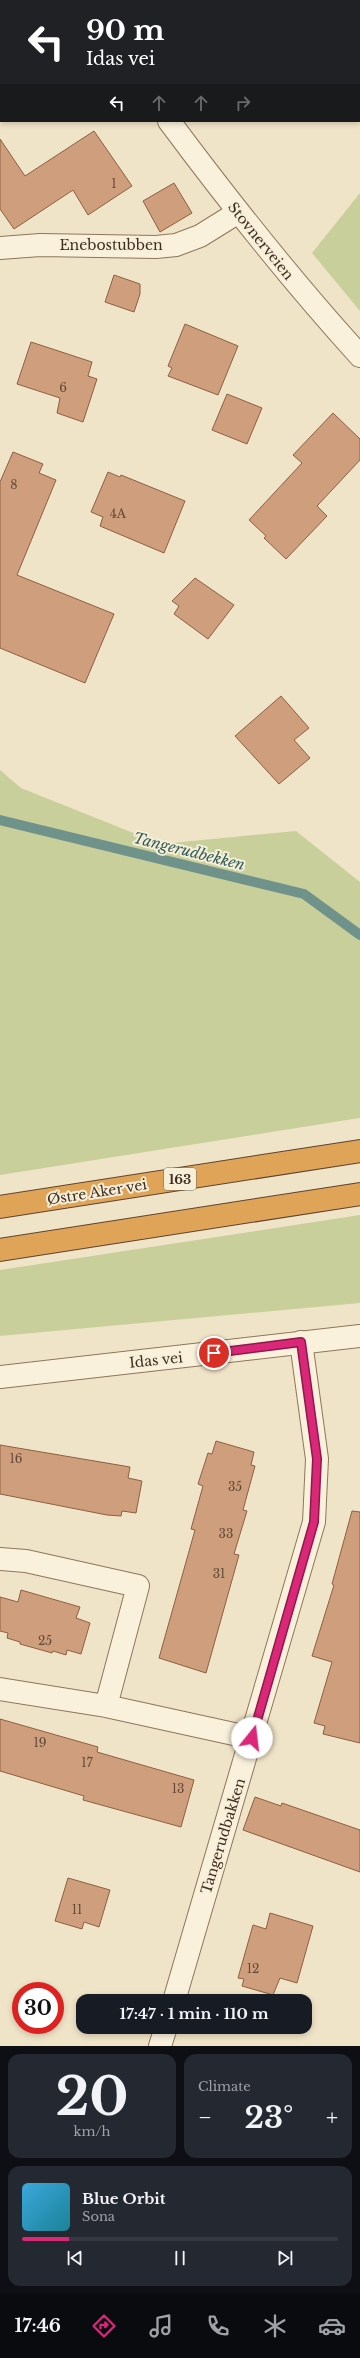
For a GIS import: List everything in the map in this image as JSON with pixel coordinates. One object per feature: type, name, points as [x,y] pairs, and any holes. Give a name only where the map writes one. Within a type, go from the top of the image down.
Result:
[{"type":"highway","name":"Østre Aker vei","points":[[0,1207],[360,1151]]},
{"type":"highway","points":[[0,1250],[360,1194]]},
{"type":"street","name":"Stovnerveien","points":[[170,122],[237,213],[314,305],[360,356]]},
{"type":"street","name":"Enebostubben","points":[[0,248],[40,245],[156,247],[176,245],[200,236],[237,213]]},
{"type":"street","name":"Idas vei","points":[[0,1377],[360,1336]]},
{"type":"street","name":"Tangerudbakken","points":[[176,1994],[314,1522],[317,1459],[301,1342]]},
{"type":"street","points":[[0,1559],[26,1561],[138,1586],[106,1706]]},
{"type":"street","points":[[0,1689],[106,1706],[252,1738]]},
{"type":"street","points":[[160,2046],[164,2034]]},
{"type":"green space","points":[[360,193],[360,311],[312,253]]},
{"type":"green space","points":[[0,770],[21,788],[161,844],[296,831],[360,882],[360,1118],[0,1175]]},
{"type":"green space","points":[[360,1215],[360,1303],[0,1336],[0,1270]]},
{"type":"building","points":[[94,131],[132,186],[88,215],[73,190],[14,229],[0,209],[0,139],[25,176]]},
{"type":"building","points":[[174,183],[192,213],[160,232],[143,201]]},
{"type":"building","points":[[114,275],[140,284],[140,294],[134,312],[105,302]]},
{"type":"building","points":[[185,324],[238,346],[218,395],[168,376],[172,368],[168,366]]},
{"type":"building","points":[[31,342],[92,362],[88,376],[97,379],[83,422],[57,413],[60,398],[17,384]]},
{"type":"building","points":[[227,394],[262,408],[247,444],[212,430]]},
{"type":"building","points":[[333,413],[360,439],[360,460],[317,506],[327,516],[286,559],[264,538],[266,536],[249,520],[302,463],[293,455]]},
{"type":"building","points":[[13,452],[43,464],[39,473],[56,480],[17,575],[114,614],[85,683],[0,648],[0,482]]},
{"type":"building","points":[[108,472],[120,477],[121,475],[185,501],[164,553],[100,526],[103,517],[91,512]]},
{"type":"building","points":[[195,578],[234,605],[208,639],[174,614],[179,606],[172,601]]},
{"type":"building","points":[[281,696],[309,728],[294,740],[310,758],[279,784],[235,736]]},
{"type":"building","points":[[216,1441],[254,1452],[251,1465],[255,1466],[243,1510],[247,1511],[234,1554],[239,1555],[206,1673],[159,1658],[195,1530],[191,1529],[203,1486],[198,1484],[208,1453],[212,1454]]},
{"type":"building","points":[[0,1445],[130,1467],[128,1478],[142,1481],[136,1513],[122,1511],[121,1516],[107,1515],[0,1494]]},
{"type":"building","points":[[352,1511],[360,1512],[360,1743],[323,1734],[325,1726],[314,1723],[332,1662],[312,1656],[334,1585],[332,1584]]},
{"type":"building","points":[[21,1590],[80,1607],[76,1618],[90,1623],[81,1654],[67,1650],[66,1655],[53,1651],[52,1653],[20,1644],[20,1642],[7,1638],[8,1633],[0,1631],[0,1597],[18,1602]]},
{"type":"building","points":[[0,1719],[98,1747],[97,1752],[194,1780],[181,1827],[83,1800],[84,1796],[0,1771]]},
{"type":"building","points":[[255,1797],[281,1806],[282,1803],[360,1830],[360,1872],[243,1830]]},
{"type":"building","points":[[68,1878],[110,1890],[99,1927],[84,1922],[82,1929],[55,1921]]},
{"type":"building","points":[[270,1913],[313,1926],[297,1983],[280,1978],[273,1994],[242,1986],[244,1979],[238,1978],[253,1925],[266,1929]]},
{"type":"waterway","name":"Tangerudbekken","points":[[0,820],[304,894],[360,935]]},
{"type":"route","points":[[214,1353],[301,1342],[317,1459],[314,1522],[252,1738]]}]
